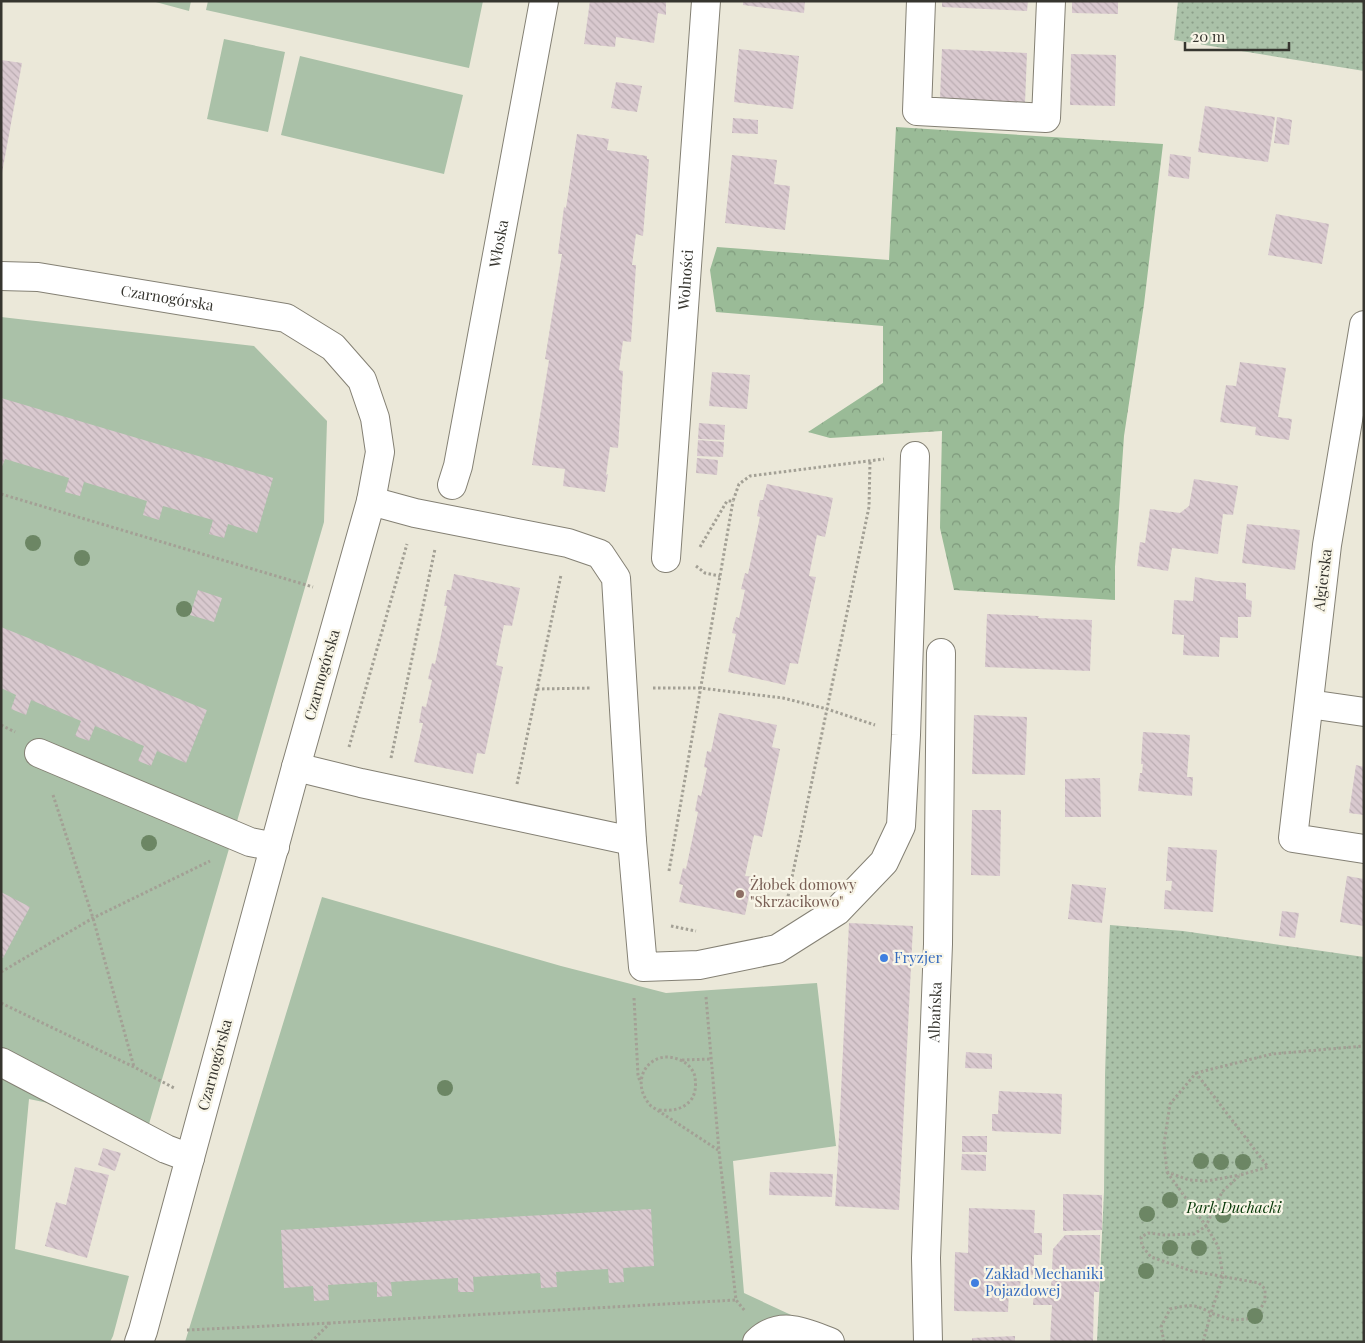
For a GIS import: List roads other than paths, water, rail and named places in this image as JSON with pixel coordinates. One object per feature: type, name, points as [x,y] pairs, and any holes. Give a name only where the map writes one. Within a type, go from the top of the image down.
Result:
[{"type":"street","name":"Włoska","points":[[452,485],[544,1]]},
{"type":"street","name":"Wolności","points":[[666,558],[706,1]]},
{"type":"street","points":[[921,1],[917,111],[1046,118],[1051,1]]},
{"type":"street","name":"Czarnogórska","points":[[1,276],[38,277],[286,318],[333,347],[362,380],[375,418],[380,452],[371,501],[296,767],[262,844],[190,1158],[139,1342]]},
{"type":"street","name":"Algierska","points":[[1364,325],[1327,545],[1293,838],[1364,849]]},
{"type":"street","points":[[371,501],[415,513],[568,543],[600,554],[616,578],[632,840],[643,967],[700,965],[777,949],[837,911],[884,862],[901,826],[906,735],[915,456]]},
{"type":"street","name":"Albańska","points":[[928,1342],[926,1258],[938,944],[941,653]]},
{"type":"street","points":[[1309,704],[1364,712]]},
{"type":"street","points":[[39,753],[262,844]]},
{"type":"street","points":[[296,767],[632,840]]},
{"type":"street","points":[[1,1062],[166,1149],[190,1158]]},
{"type":"street","points":[[761,1338],[782,1329],[801,1331],[830,1342]]},
{"type":"place","name":"Żłobek domowy \"Skrzacikowo\"","points":[[740,894]]},
{"type":"place","name":"Fryzjer","points":[[884,958]]},
{"type":"place","name":"Zakład Mechaniki Pojazdowej","points":[[975,1283]]},
{"type":"park label","name":"Park Duchacki","points":[[1234,1208]]}]
